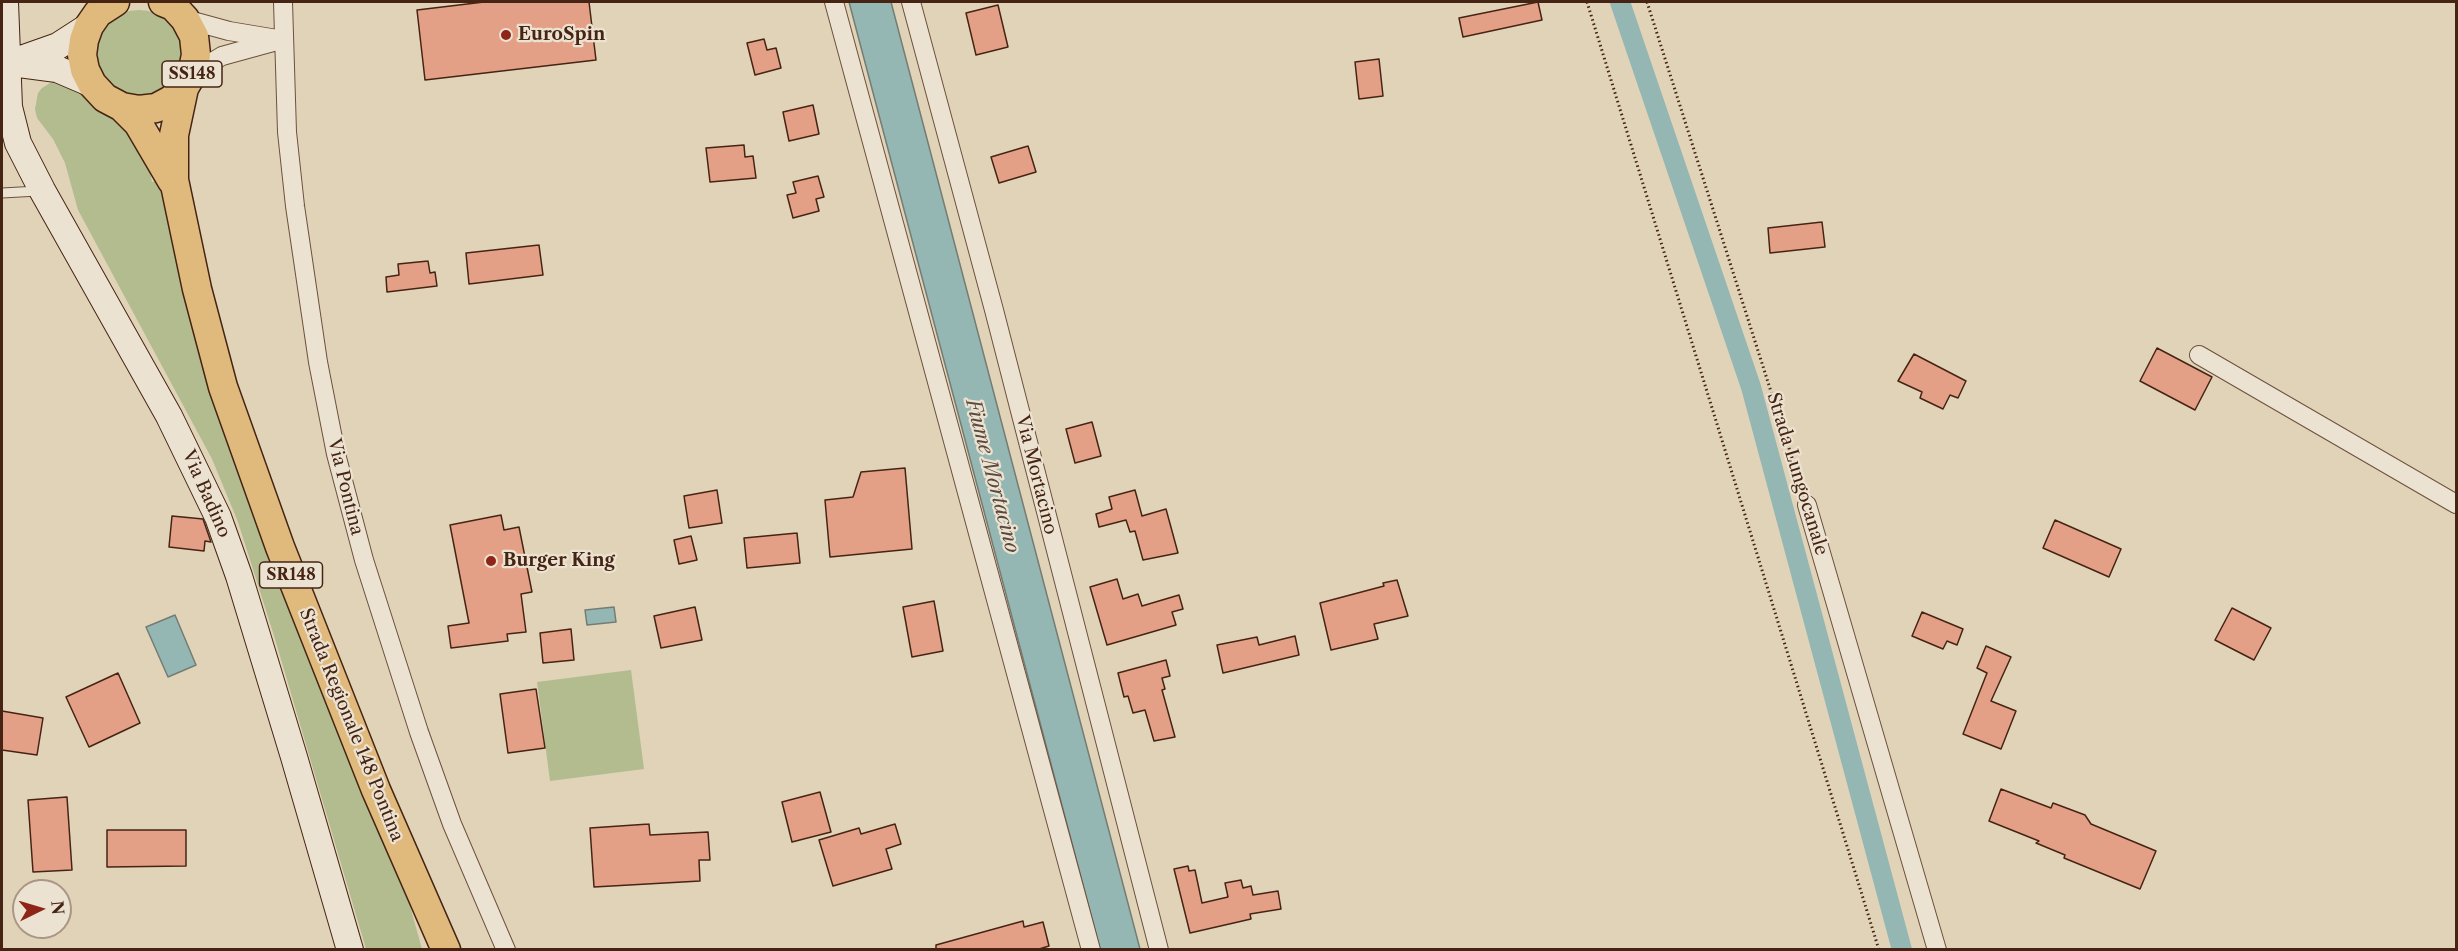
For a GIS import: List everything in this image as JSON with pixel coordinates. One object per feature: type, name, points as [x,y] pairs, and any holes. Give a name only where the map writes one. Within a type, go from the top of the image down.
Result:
[{"type":"main road","points":[[92,84],[85,70],[82,55],[84,40],[89,26],[98,13],[112,2]]},
{"type":"main road","name":"Strada Regionale 148 Pontina","points":[[173,7],[194,36],[196,55],[174,135],[173,171],[207,329],[248,461],[376,790],[446,950]]},
{"type":"main road","name":"SS148","points":[[122,107],[139,110],[156,108],[171,100],[188,81]]},
{"type":"main road","name":"Strada Regionale 148 Pontina","points":[[92,84],[105,98],[122,107],[133,117],[144,131],[175,187]]},
{"type":"street","name":"Via Badino","points":[[5,2],[7,64],[13,126],[22,151],[173,423],[218,517],[239,576],[350,950]]},
{"type":"street","name":"Via Pontina","points":[[283,2],[287,132],[300,249],[318,362],[340,471],[379,611],[426,752],[463,850],[506,950]]},
{"type":"street","points":[[834,2],[1090,950]]},
{"type":"street","name":"Via Mortacino","points":[[911,2],[994,310],[1159,950]]},
{"type":"street","points":[[173,7],[229,31],[283,40]]},
{"type":"street","points":[[7,64],[58,46],[89,26]]},
{"type":"street","points":[[188,81],[222,56],[283,40]]},
{"type":"street","points":[[7,64],[47,66],[92,84]]},
{"type":"street","points":[[2199,355],[2457,504]]},
{"type":"street","name":"Strada Lungocanale","points":[[1807,505],[1937,950]]},
{"type":"lane","points":[[2,193],[42,190]]},
{"type":"path","points":[[1587,2],[1879,950]]},
{"type":"path","name":"Strada Lungocanale","points":[[1647,2],[1807,505]]},
{"type":"green space","points":[[139,10],[163,17],[175,29],[182,53],[175,77],[163,89],[139,96],[115,89],[103,77],[96,53],[103,29],[115,17]]},
{"type":"green space","points":[[55,80],[73,86],[91,105],[124,126],[149,165],[152,182],[158,180],[201,350],[399,867],[422,949],[366,949],[275,639],[238,522],[212,459],[78,210],[65,163],[53,139],[37,118],[35,109],[38,93]]},
{"type":"green space","points":[[631,670],[644,769],[550,781],[537,682]]},
{"type":"water","name":"Fiume Mortacino","points":[[849,2],[891,2],[1140,949],[1100,949]]},
{"type":"water","points":[[614,607],[616,622],[587,625],[585,610]]},
{"type":"water","points":[[175,615],[196,665],[168,677],[146,627]]},
{"type":"building","name":"EuroSpin","points":[[484,2],[589,2],[596,60],[425,80],[417,10]]},
{"type":"building","points":[[1538,2],[1542,20],[1463,37],[1459,18]]},
{"type":"building","points":[[998,5],[1008,47],[976,55],[966,13]]},
{"type":"building","points":[[764,39],[767,50],[776,48],[781,68],[755,75],[747,43]]},
{"type":"building","points":[[1379,59],[1383,96],[1359,99],[1355,62]]},
{"type":"building","points":[[813,105],[819,134],[789,141],[783,112]]},
{"type":"building","points":[[744,145],[745,157],[753,156],[756,178],[710,182],[706,148]]},
{"type":"building","points":[[1028,146],[1036,172],[999,183],[991,157]]},
{"type":"building","points":[[818,176],[824,197],[816,199],[819,211],[793,218],[787,195],[796,193],[793,182]]},
{"type":"building","points":[[1822,222],[1825,247],[1770,253],[1768,228]]},
{"type":"building","points":[[539,245],[543,275],[469,284],[466,253]]},
{"type":"building","points":[[428,261],[430,273],[435,272],[437,286],[387,292],[386,277],[399,275],[398,264]]},
{"type":"building","points":[[2157,348],[2212,377],[2195,410],[2140,381]]},
{"type":"building","points":[[1914,354],[1966,381],[1958,398],[1950,395],[1943,409],[1920,398],[1922,392],[1898,381]]},
{"type":"building","points":[[1092,422],[1101,456],[1075,463],[1066,429]]},
{"type":"building","points":[[905,468],[912,549],[830,557],[825,500],[853,497],[861,472]]},
{"type":"building","points":[[717,490],[722,523],[689,528],[684,496]]},
{"type":"building","points":[[1135,490],[1142,516],[1166,509],[1178,553],[1143,560],[1135,531],[1130,532],[1126,520],[1099,527],[1096,514],[1112,509],[1109,497]]},
{"type":"building","name":"Burger King","points":[[501,515],[504,530],[519,527],[532,592],[521,594],[526,632],[507,634],[508,641],[451,648],[448,626],[469,623],[450,525]]},
{"type":"building","points":[[172,516],[203,519],[211,542],[205,541],[204,551],[169,547]]},
{"type":"building","points":[[2055,520],[2121,549],[2109,577],[2043,548]]},
{"type":"building","points":[[797,533],[800,563],[747,568],[744,538]]},
{"type":"building","points":[[691,536],[697,560],[679,564],[674,540]]},
{"type":"building","points":[[1117,579],[1123,599],[1138,594],[1142,606],[1179,595],[1183,609],[1172,612],[1176,625],[1107,645],[1090,587]]},
{"type":"building","points":[[1397,580],[1408,616],[1374,624],[1378,639],[1331,650],[1320,603],[1384,586],[1383,583]]},
{"type":"building","points":[[934,601],[943,651],[912,657],[903,607]]},
{"type":"building","points":[[695,607],[702,640],[661,648],[654,616]]},
{"type":"building","points":[[2232,608],[2271,628],[2254,660],[2215,640]]},
{"type":"building","points":[[1922,612],[1963,629],[1957,645],[1947,641],[1943,649],[1912,636]]},
{"type":"building","points":[[571,629],[574,660],[543,663],[540,633]]},
{"type":"building","points":[[1295,636],[1299,655],[1223,673],[1217,645],[1257,637],[1259,645]]},
{"type":"building","points":[[1986,646],[2011,657],[1991,701],[2016,711],[2001,749],[1963,734],[1987,673],[1977,668]]},
{"type":"building","points":[[1166,660],[1170,676],[1162,678],[1165,689],[1162,690],[1175,737],[1154,741],[1145,710],[1133,713],[1128,696],[1124,697],[1118,673]]},
{"type":"building","points":[[118,673],[140,723],[89,747],[66,697]]},
{"type":"building","points":[[536,689],[545,748],[508,753],[500,694]]},
{"type":"building","points":[[2,711],[43,718],[37,755],[2,750]]},
{"type":"building","points":[[2001,789],[2051,808],[2053,803],[2085,815],[2091,824],[2156,851],[2140,889],[2064,858],[2065,855],[2036,843],[2039,841],[1989,821]]},
{"type":"building","points":[[820,792],[831,832],[792,842],[782,802]]},
{"type":"building","points":[[67,797],[72,870],[33,872],[28,800]]},
{"type":"building","points":[[649,824],[650,835],[708,832],[710,860],[699,860],[700,881],[594,887],[590,828]]},
{"type":"building","points":[[895,824],[901,844],[886,849],[892,869],[833,886],[819,840],[859,828],[861,834]]},
{"type":"building","points":[[107,830],[186,830],[186,866],[107,867]]},
{"type":"building","points":[[1188,866],[1189,871],[1195,870],[1202,903],[1228,897],[1225,883],[1241,880],[1243,888],[1251,886],[1253,895],[1278,891],[1281,909],[1250,914],[1251,919],[1190,933],[1174,869]]},
{"type":"building","points":[[1023,921],[1024,927],[1043,922],[1049,946],[1036,950],[936,950],[936,945]]},
{"type":"waterway","points":[[1620,2],[1751,387],[1902,950]]},
{"type":"place","name":"EuroSpin","points":[[506,35]]},
{"type":"place","name":"Burger King","points":[[491,561]]}]
